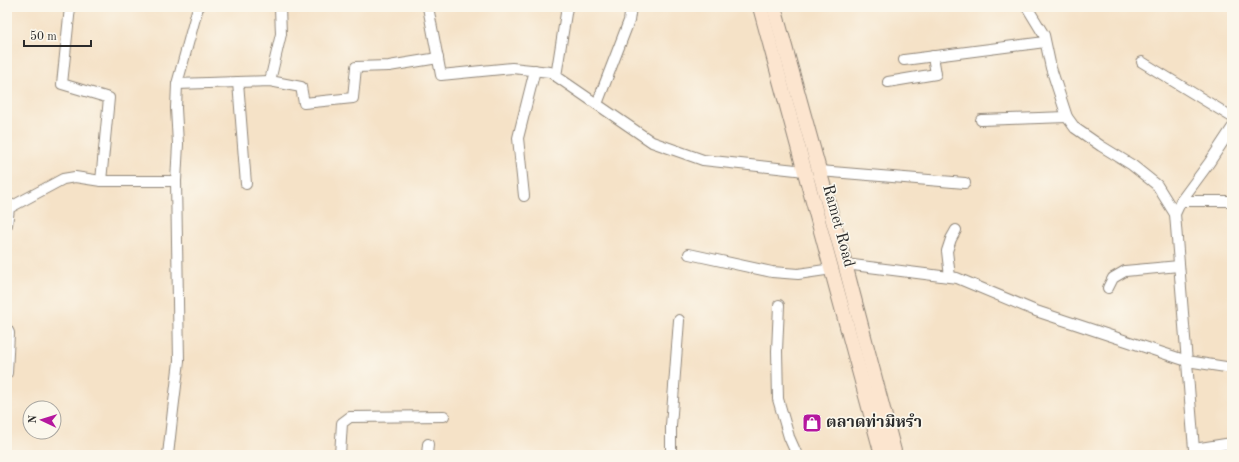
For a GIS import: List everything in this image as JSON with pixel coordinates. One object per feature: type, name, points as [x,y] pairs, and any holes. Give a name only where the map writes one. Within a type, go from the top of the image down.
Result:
[{"type":"main road","name":"Ramet Road","points":[[760,7],[812,171],[845,264],[895,455]]},
{"type":"main road","name":"Ramet Road","points":[[774,7],[812,171],[832,269],[882,455]]},
{"type":"street","points":[[70,7],[62,84],[108,98],[101,181]]},
{"type":"street","points":[[168,455],[179,361],[176,182],[178,144],[176,108],[177,84],[198,7]]},
{"type":"street","points":[[270,81],[281,34],[280,7]]},
{"type":"street","points":[[428,7],[441,75],[512,68],[550,72],[652,142],[703,160],[812,171],[965,182]]},
{"type":"street","points":[[556,76],[567,7]]},
{"type":"street","points":[[597,104],[629,20],[631,7]]},
{"type":"street","points":[[1027,7],[1044,35],[1051,68],[1067,117],[1075,128],[1132,164],[1157,185],[1175,214],[1195,452],[1232,443]]},
{"type":"street","points":[[904,60],[1045,42]]},
{"type":"street","points":[[888,82],[936,74],[934,56]]},
{"type":"street","points":[[177,84],[270,81],[301,87],[304,103],[353,98],[356,66],[389,66],[438,58]]},
{"type":"street","points":[[1142,62],[1232,117]]},
{"type":"street","points":[[524,196],[518,138],[536,70]]},
{"type":"street","points":[[238,82],[246,184]]},
{"type":"street","points":[[981,120],[1067,117]]},
{"type":"street","points":[[1175,214],[1181,201],[1232,128]]},
{"type":"street","points":[[7,225],[9,208],[63,179],[75,177],[101,181],[176,182]]},
{"type":"street","points":[[1181,201],[1232,201]]},
{"type":"street","points":[[950,277],[947,251],[956,230]]},
{"type":"street","points":[[689,254],[772,272],[798,274],[832,269]]},
{"type":"street","points":[[845,264],[957,278],[1036,311],[1187,361],[1232,368]]},
{"type":"street","points":[[1108,288],[1114,278],[1125,271],[1179,266]]},
{"type":"street","points":[[779,305],[777,351],[778,399],[789,437],[797,455]]},
{"type":"street","points":[[671,455],[671,426],[679,320]]},
{"type":"street","points":[[7,329],[9,333],[7,373]]},
{"type":"street","points":[[340,455],[342,423],[350,417],[444,416]]},
{"type":"street","points":[[427,455],[428,444]]},
{"type":"place","name":"ตลาดท่ามิหรำ","points":[[812,423]]}]
